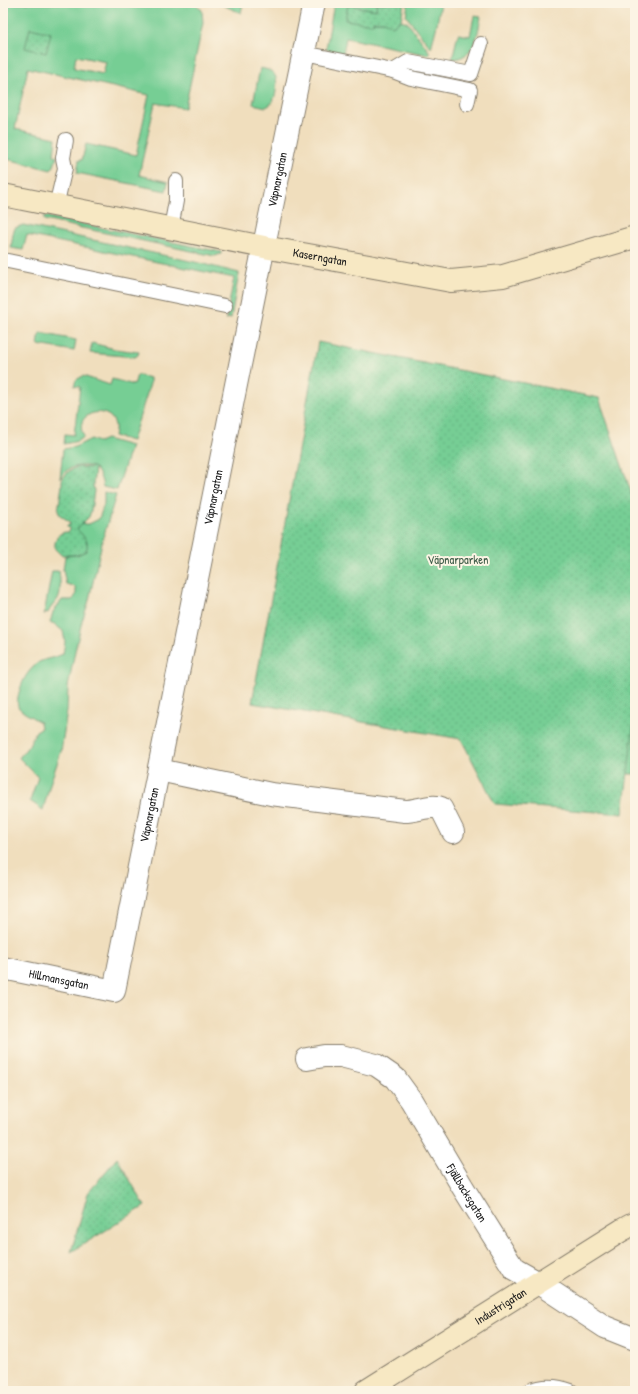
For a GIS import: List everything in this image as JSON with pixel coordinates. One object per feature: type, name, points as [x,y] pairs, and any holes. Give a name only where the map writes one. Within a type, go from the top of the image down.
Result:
[{"type":"street","name":"Väpnargatan","points":[[114,991],[314,3]]},
{"type":"street","name":"Kaserngatan","points":[[3,195],[264,247],[451,281],[504,276],[635,237]]},
{"type":"street","points":[[159,770],[271,794],[331,802],[405,810],[414,810],[434,806],[439,807],[441,808],[453,832]]},
{"type":"street","name":"Hillmansgatan","points":[[3,968],[114,991]]},
{"type":"street","name":"Fjällbacksgatan","points":[[307,1060],[324,1056],[340,1056],[376,1065],[395,1078],[411,1100],[462,1186],[514,1269],[537,1282],[605,1327],[635,1339]]},
{"type":"street","name":"Industrigatan","points":[[366,1391],[537,1282],[635,1223]]},
{"type":"lane","points":[[393,71],[408,62],[471,74],[481,44]]},
{"type":"lane","points":[[304,53],[393,71],[411,78],[470,90],[468,104]]},
{"type":"lane","points":[[56,206],[65,168],[63,158],[71,141]]},
{"type":"lane","points":[[170,228],[176,200],[176,181]]},
{"type":"lane","points":[[3,260],[225,306]]},
{"type":"lane","points":[[529,1391],[536,1388],[560,1387],[570,1391]]},
{"type":"green space","points":[[4,3],[195,3],[202,10],[203,23],[185,108],[155,103],[139,175],[168,182],[166,191],[77,173],[79,160],[82,160],[86,144],[136,155],[149,95],[28,68],[15,129],[56,138],[54,155],[57,156],[51,170],[3,158],[3,69],[6,58],[3,58]],"holes":[[[76,56],[106,62],[103,74],[74,68]]]},
{"type":"green space","points":[[218,3],[243,3],[241,13]]},
{"type":"green space","points":[[334,3],[377,3],[376,10],[348,5],[373,24],[373,21],[384,21],[392,26],[401,20],[407,22],[429,51],[429,55],[346,38],[343,54],[326,49]]},
{"type":"green space","points":[[377,3],[404,3],[401,20],[392,26],[384,21],[373,21],[373,24],[345,20],[348,5],[376,10]]},
{"type":"green space","points":[[408,3],[441,3],[431,48],[406,16]]},
{"type":"green space","points":[[474,16],[481,17],[474,44],[465,55],[452,59],[458,34],[470,36]]},
{"type":"green space","points":[[30,28],[51,33],[46,53],[25,48]]},
{"type":"green space","points":[[260,68],[268,70],[276,76],[276,92],[274,99],[271,104],[266,107],[253,104]]},
{"type":"green space","points":[[44,216],[221,252],[221,254],[215,256],[44,220]]},
{"type":"green space","points":[[23,225],[239,273],[231,318],[226,319],[234,278],[27,235],[23,250],[11,248],[15,228]]},
{"type":"green space","points":[[40,333],[76,340],[74,351],[38,345]]},
{"type":"green space","name":"Väpnarparken","points":[[318,342],[599,398],[635,504],[635,713],[623,814],[495,804],[461,739],[252,703]]},
{"type":"green space","points":[[92,343],[115,349],[139,352],[135,357],[90,353]]},
{"type":"green space","points":[[137,375],[150,378],[150,384],[132,441],[114,436],[115,425],[111,418],[105,414],[97,412],[90,414],[84,419],[81,427],[84,437],[78,441],[64,444],[65,434],[74,435],[80,387],[74,386],[76,380],[83,376],[110,385],[112,379],[134,385]]},
{"type":"green space","points":[[91,439],[99,442],[106,439],[131,446],[117,490],[103,487],[101,478],[96,469],[89,466],[78,466],[71,468],[65,472],[60,479],[63,449],[75,447]]},
{"type":"green space","points":[[80,467],[95,468],[91,511],[89,517],[77,529],[85,539],[87,547],[86,551],[77,555],[61,555],[55,549],[55,542],[59,534],[69,532],[67,525],[70,525],[70,522],[60,515],[58,511],[62,480],[69,471]]},
{"type":"green space","points":[[104,492],[116,495],[103,538],[88,604],[82,621],[75,651],[68,687],[67,711],[61,752],[43,810],[30,801],[38,777],[19,758],[29,745],[36,731],[41,728],[40,722],[19,708],[18,695],[26,676],[39,662],[63,654],[65,642],[63,631],[53,623],[50,623],[53,612],[62,600],[72,600],[76,595],[76,589],[73,586],[66,584],[63,570],[65,556],[77,555],[86,551],[87,541],[76,529],[81,524],[89,524],[99,519],[104,504]]},
{"type":"green space","points":[[52,571],[59,571],[60,595],[48,613],[45,612],[44,614]]},
{"type":"green space","points":[[635,712],[635,774],[623,774]]},
{"type":"green space","points":[[117,1158],[145,1206],[71,1252],[88,1193]]}]
